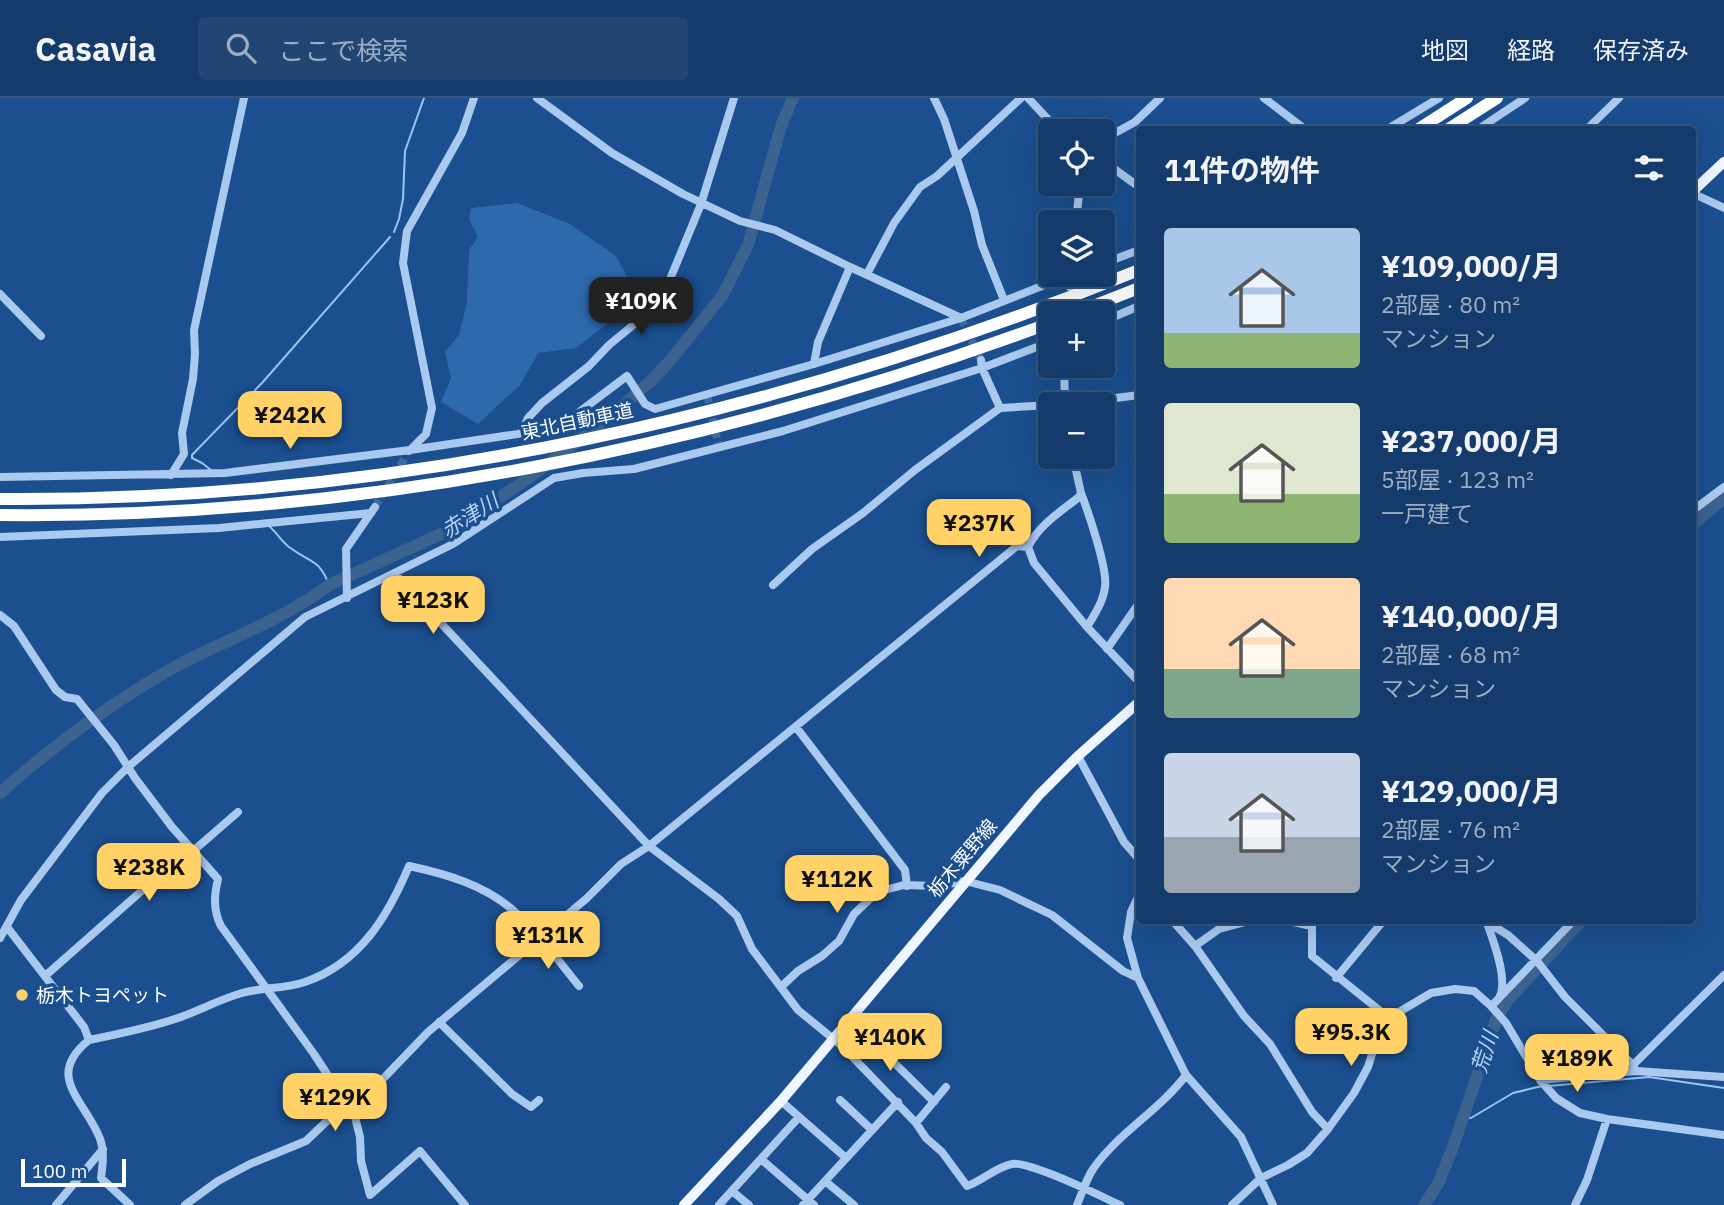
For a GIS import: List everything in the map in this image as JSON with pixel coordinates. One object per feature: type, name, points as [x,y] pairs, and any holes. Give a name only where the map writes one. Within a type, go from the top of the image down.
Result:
[{"type":"highway","points":[[1424,126],[1467,98]]},
{"type":"highway","points":[[1453,126],[1497,98]]},
{"type":"highway","name":"東北自動車道","points":[[0,499],[149,495],[258,488],[400,472],[502,456],[637,429],[778,395],[918,352],[1032,313],[1136,271]]},
{"type":"highway","points":[[1106,301],[1136,289]]},
{"type":"highway","name":"東北自動車道","points":[[3,515],[173,510],[257,504],[474,477],[711,429],[926,367],[1038,327]]},
{"type":"main road","points":[[1696,188],[1724,162]]},
{"type":"main road","name":"栃木粟野線","points":[[684,1205],[780,1101],[1030,804],[1078,755],[1136,705]]},
{"type":"street","points":[[171,475],[184,454],[182,433],[193,379],[194,330],[244,98]]},
{"type":"street","points":[[408,453],[426,434],[432,408],[402,263],[404,243],[407,231],[462,133],[474,98]]},
{"type":"street","points":[[537,98],[612,153],[701,204],[744,222],[773,229],[961,318]]},
{"type":"street","points":[[521,433],[528,418],[542,403],[589,366],[654,304],[666,289],[701,204],[734,98]]},
{"type":"street","points":[[934,98],[974,211],[979,236],[1004,300]]},
{"type":"street","points":[[867,274],[894,223],[920,187],[937,176],[1021,98]]},
{"type":"street","points":[[1028,98],[1048,119]]},
{"type":"street","points":[[1115,132],[1135,122],[1160,98]]},
{"type":"street","points":[[1264,98],[1301,126]]},
{"type":"street","points":[[1393,126],[1439,98]]},
{"type":"street","points":[[1483,126],[1525,98]]},
{"type":"street","points":[[1590,126],[1619,98]]},
{"type":"street","points":[[1115,169],[1136,185]]},
{"type":"street","points":[[1696,194],[1724,208]]},
{"type":"street","points":[[1115,259],[1136,251]]},
{"type":"street","points":[[814,364],[818,342],[850,267]]},
{"type":"street","points":[[0,477],[225,473],[408,453],[558,428],[627,376],[645,404],[655,409],[814,364],[961,318],[1038,287]]},
{"type":"street","points":[[0,294],[41,336]]},
{"type":"street","points":[[1115,316],[1136,307]]},
{"type":"street","points":[[0,939],[21,900],[102,793],[128,767],[305,617],[395,574],[485,525],[554,478],[634,469],[783,431],[1038,346]]},
{"type":"street","points":[[981,364],[1000,408]]},
{"type":"street","points":[[1115,399],[1136,396]]},
{"type":"street","points":[[772,585],[812,550],[915,470],[1000,408],[1038,406]]},
{"type":"street","points":[[1076,469],[1106,585],[1100,605],[1087,627]]},
{"type":"street","points":[[1696,508],[1724,487]]},
{"type":"street","points":[[1081,493],[1045,524],[1028,547],[1034,563],[1087,627],[1136,679]]},
{"type":"street","points":[[0,537],[219,528],[373,510],[346,549],[347,598]]},
{"type":"street","points":[[185,1205],[218,1181],[250,1164],[306,1141],[347,1105],[379,1083],[439,1022],[602,885],[621,864],[649,846],[1017,546],[1028,547]]},
{"type":"street","points":[[395,574],[649,846],[737,916],[752,949],[798,1010],[833,1039],[898,1102],[926,1138],[942,1152],[967,1186],[1012,1164],[1084,1187],[1120,1205]]},
{"type":"street","points":[[1107,649],[1136,607]]},
{"type":"street","points":[[0,615],[14,626],[56,690],[65,697],[77,699],[114,744],[128,767],[192,852],[218,879],[214,895],[215,915],[221,926],[355,1117],[360,1137],[360,1161],[370,1195],[420,1151],[465,1205]]},
{"type":"street","points":[[796,727],[905,870],[907,886]]},
{"type":"street","points":[[1078,755],[1118,831],[1136,855]]},
{"type":"street","points":[[45,976],[146,887],[238,812]]},
{"type":"street","points":[[130,1205],[101,1178],[103,1149],[99,1135],[75,1096],[69,1078],[68,1063],[75,1051],[89,1040],[144,1029],[242,993],[304,982],[324,973],[358,950],[382,921],[409,866],[445,874],[488,893],[514,910],[579,986]]},
{"type":"street","points":[[781,987],[839,941],[854,914],[871,897],[890,888],[937,886],[965,881],[1000,890],[1052,915],[1123,971],[1138,978]]},
{"type":"street","points":[[1136,902],[1127,938],[1138,978],[1186,1075],[1241,1137],[1273,1205]]},
{"type":"street","points":[[1176,924],[1195,946],[1244,1016],[1270,1044],[1312,1112],[1328,1129]]},
{"type":"street","points":[[1195,946],[1219,929],[1238,924]]},
{"type":"street","points":[[1311,924],[1312,956],[1389,1018]]},
{"type":"street","points":[[1336,978],[1381,924]]},
{"type":"street","points":[[1486,924],[1497,952],[1503,984],[1499,998]]},
{"type":"street","points":[[1489,924],[1508,935],[1537,961],[1565,998],[1634,1068]]},
{"type":"street","points":[[1491,1006],[1570,924]]},
{"type":"street","points":[[7,927],[84,1027],[89,1040]]},
{"type":"street","points":[[1634,1068],[1724,975]]},
{"type":"street","points":[[1232,1205],[1261,1178],[1307,1153],[1328,1129],[1354,1093],[1389,1018],[1431,993],[1455,989],[1474,991],[1491,1006],[1506,1023],[1539,1080],[1556,1098],[1580,1113],[1724,1135]]},
{"type":"street","points":[[439,1022],[512,1094],[531,1107],[539,1100]]},
{"type":"street","points":[[867,1036],[934,1101]]},
{"type":"street","points":[[889,1057],[904,1042]]},
{"type":"street","points":[[1539,1080],[1634,1068],[1724,1077]]},
{"type":"street","points":[[1077,1205],[1091,1172],[1105,1154],[1176,1088],[1186,1075]]},
{"type":"street","points":[[916,1123],[946,1087]]},
{"type":"street","points":[[840,1100],[872,1130]]},
{"type":"street","points":[[780,1101],[846,1158]]},
{"type":"street","points":[[761,1159],[808,1203],[898,1102]]},
{"type":"street","points":[[719,1205],[799,1117]]},
{"type":"street","points":[[1575,1205],[1587,1180],[1606,1119]]},
{"type":"street","points":[[56,1205],[103,1149]]},
{"type":"street","points":[[825,1181],[854,1205]]},
{"type":"street","points":[[732,1191],[749,1205]]},
{"type":"shaded area","points":[[517,203],[570,224],[616,256],[634,290],[620,314],[576,348],[538,353],[520,385],[478,424],[441,402],[451,378],[445,352],[459,335],[467,302],[469,250],[478,237],[469,219],[471,208]]},
{"type":"waterway","points":[[394,232],[403,199],[405,151],[424,98]]},
{"type":"waterway","name":"赤津川","points":[[0,793],[83,726],[173,668],[272,620],[329,585],[450,530],[529,478],[603,422],[650,382],[723,295],[748,245],[781,126],[793,98]]},
{"type":"waterway","points":[[211,470],[192,458],[192,455],[262,383],[390,237]]},
{"type":"waterway","name":"荒川","points":[[1696,522],[1724,498]]},
{"type":"waterway","points":[[270,527],[286,545],[317,565],[329,585]]},
{"type":"waterway","name":"荒川","points":[[1424,1205],[1438,1184],[1453,1147],[1497,1017],[1508,1000],[1578,924]]},
{"type":"waterway","points":[[1548,1086],[1649,1077],[1724,1088]]},
{"type":"waterway","points":[[1462,1117],[1471,1118],[1513,1093],[1542,1086]]},
{"type":"tunnel","points":[[1069,301],[1070,293]]},
{"type":"tunnel","points":[[961,318],[981,360]]},
{"type":"tunnel","points":[[707,395],[719,447]]},
{"type":"tunnel","points":[[375,507],[406,456]]},
{"type":"place","name":"栃木トヨペット","points":[[22,995]]}]
